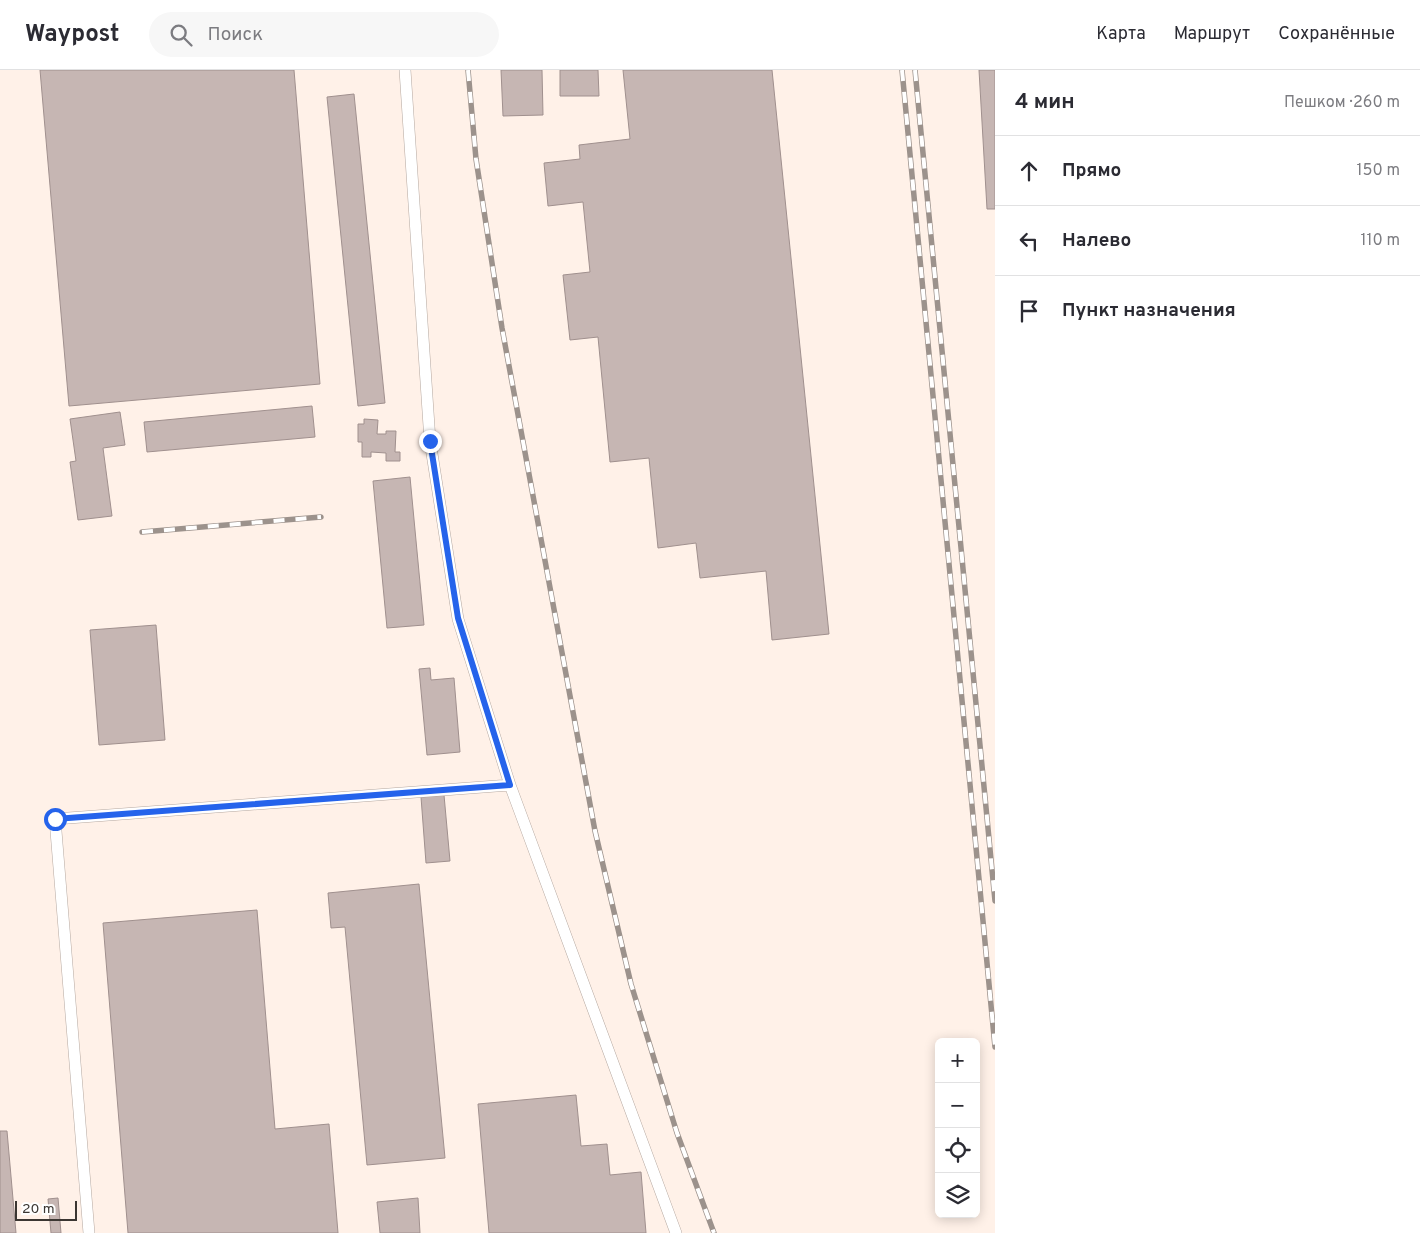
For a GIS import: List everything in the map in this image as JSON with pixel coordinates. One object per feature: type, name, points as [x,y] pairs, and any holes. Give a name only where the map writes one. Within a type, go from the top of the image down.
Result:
[{"type":"lane","points":[[405,70],[430,441],[458,618],[510,785],[676,1233]]},
{"type":"lane","points":[[89,1233],[55,819],[510,785]]},
{"type":"building","points":[[40,70],[294,70],[320,384],[69,406]]},
{"type":"building","points":[[501,70],[542,70],[543,115],[503,116]]},
{"type":"building","points":[[560,70],[598,70],[599,96],[560,96]]},
{"type":"building","points":[[623,70],[772,70],[829,634],[772,640],[766,571],[700,578],[696,543],[658,548],[649,458],[610,462],[598,337],[570,340],[563,275],[590,272],[583,202],[548,206],[544,163],[580,159],[579,145],[630,139]]},
{"type":"building","points":[[979,70],[995,70],[995,209],[987,209]]},
{"type":"building","points":[[354,94],[385,403],[358,406],[327,97]]},
{"type":"building","points":[[312,406],[315,437],[147,452],[144,422]]},
{"type":"building","points":[[120,412],[125,445],[103,448],[112,516],[78,520],[70,462],[76,461],[70,419]]},
{"type":"building","points":[[364,419],[378,420],[377,434],[386,434],[386,431],[396,431],[395,452],[400,452],[400,461],[386,461],[386,453],[371,452],[371,457],[362,457],[362,442],[358,442],[358,424],[364,424]]},
{"type":"building","points":[[410,477],[424,625],[387,628],[373,481]]},
{"type":"building","points":[[156,625],[165,740],[99,745],[90,630]]},
{"type":"building","points":[[430,668],[431,680],[454,678],[460,752],[427,755],[419,669]]},
{"type":"building","points":[[444,795],[450,861],[426,863],[421,797]]},
{"type":"building","points":[[419,884],[445,1158],[367,1165],[345,927],[331,928],[328,893]]},
{"type":"building","points":[[257,910],[275,1129],[329,1124],[338,1233],[128,1233],[103,923]]},
{"type":"building","points":[[576,1095],[581,1146],[607,1144],[610,1175],[641,1172],[646,1233],[489,1233],[478,1104]]},
{"type":"building","points":[[0,1131],[7,1131],[16,1233],[0,1233]]},
{"type":"building","points":[[58,1198],[61,1233],[51,1233],[48,1199]]},
{"type":"building","points":[[418,1198],[420,1233],[380,1233],[377,1202]]},
{"type":"railway","points":[[468,70],[476,159],[502,328],[595,831],[631,984],[677,1133],[714,1233]]},
{"type":"railway","points":[[902,70],[995,1047]]},
{"type":"railway","points":[[915,70],[995,901]]},
{"type":"railway","points":[[142,532],[321,517]]},
{"type":"route","points":[[55,819],[510,785],[458,618],[430,441]]}]
